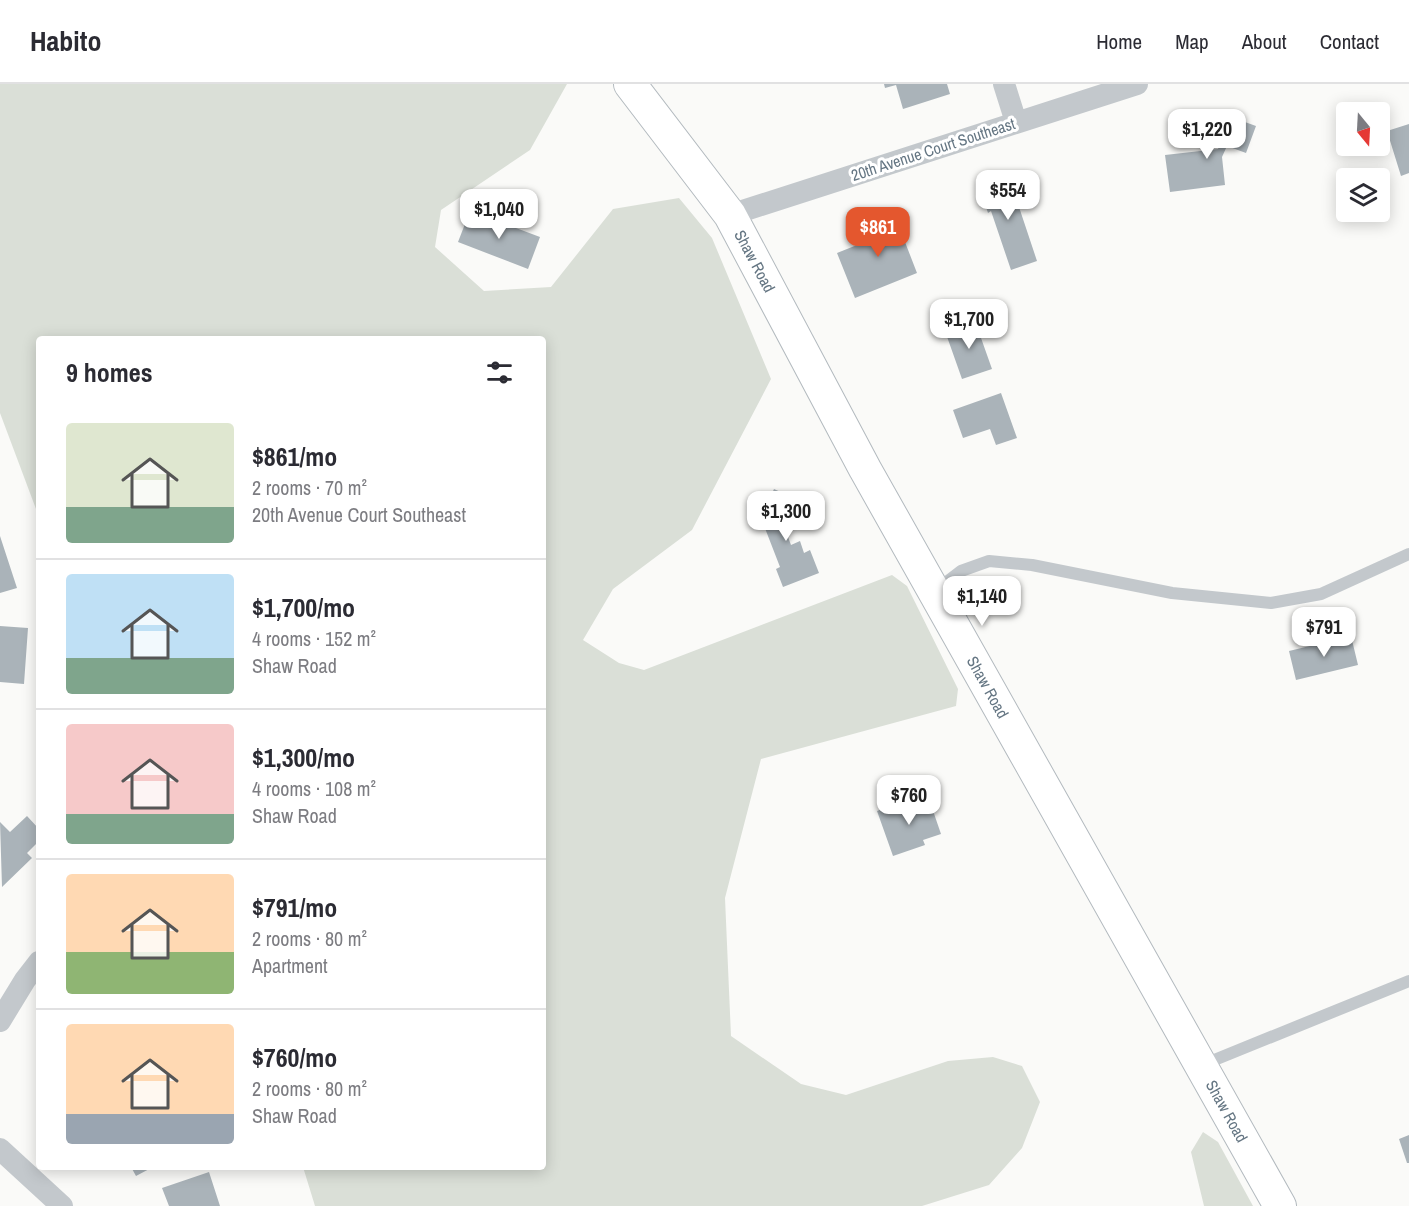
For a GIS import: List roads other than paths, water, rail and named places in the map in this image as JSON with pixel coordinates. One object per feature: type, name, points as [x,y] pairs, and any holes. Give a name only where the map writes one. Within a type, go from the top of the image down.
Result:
[{"type":"main road","name":"Shaw Road","points":[[630,84],[730,215],[865,469],[1280,1206]]},
{"type":"street","points":[[1004,84],[1016,122]]},
{"type":"street","name":"20th Avenue Court Southeast","points":[[730,215],[1137,84]]},
{"type":"street","points":[[0,1021],[36,966]]},
{"type":"street","points":[[0,1149],[63,1206]]},
{"type":"lane","points":[[934,591],[961,571],[989,561],[1032,565],[1172,593],[1271,603],[1321,594],[1409,554]]},
{"type":"lane","points":[[1201,1066],[1409,981]]}]
